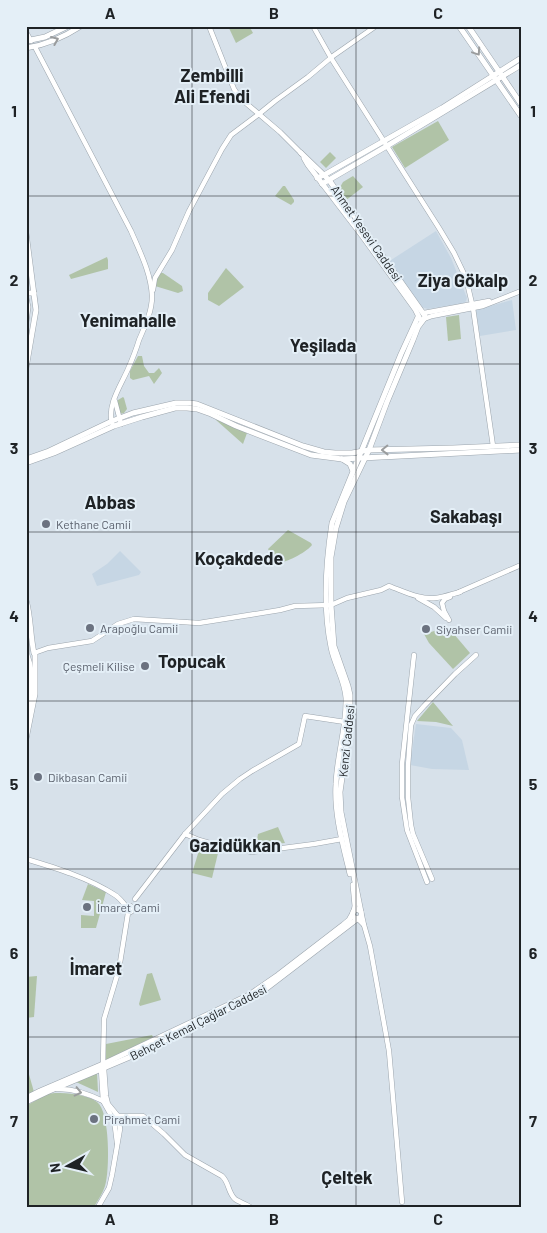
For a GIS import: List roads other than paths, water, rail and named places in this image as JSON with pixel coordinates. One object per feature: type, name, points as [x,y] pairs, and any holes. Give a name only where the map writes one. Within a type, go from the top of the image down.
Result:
[{"type":"main road","points":[[29,41],[46,37],[68,26]]},
{"type":"main road","points":[[26,48],[47,44],[81,26]]},
{"type":"main road","points":[[459,26],[521,116]]},
{"type":"main road","points":[[468,26],[521,104]]},
{"type":"main road","points":[[322,184],[326,178],[494,78],[521,58]]},
{"type":"main road","points":[[500,74],[521,64]]},
{"type":"main road","name":"Ahmet Yesevi Caddesi","points":[[301,153],[326,178],[424,316]]},
{"type":"main road","name":"Ahmet Yesevi Caddesi","points":[[301,153],[322,184],[363,237],[418,317]]},
{"type":"main road","points":[[318,178],[326,178]]},
{"type":"main road","points":[[26,232],[36,310],[26,368]]},
{"type":"main road","points":[[26,293],[34,293]]},
{"type":"main road","points":[[26,298],[26,322]]},
{"type":"main road","points":[[27,307],[36,310]]},
{"type":"main road","points":[[420,314],[424,316],[387,402],[369,450],[362,457],[362,451],[404,346],[420,314]]},
{"type":"main road","points":[[120,421],[132,413],[176,403],[190,403],[303,446],[324,452],[352,453],[369,450],[521,445]]},
{"type":"main road","points":[[26,459],[120,421],[175,408],[192,408],[211,414],[236,426],[311,455],[342,458],[521,450]]},
{"type":"main road","points":[[26,463],[113,424]]},
{"type":"main road","name":"Kenzi Caddesi","points":[[354,912],[353,885],[336,804],[336,784],[346,722],[346,695],[331,649],[328,546],[332,523],[353,471],[362,457]]},
{"type":"main road","name":"Kenzi Caddesi","points":[[360,916],[341,812],[340,792],[350,721],[350,695],[334,646],[329,605],[331,558],[336,528],[362,457]]},
{"type":"main road","points":[[342,458],[350,464],[353,471]]},
{"type":"main road","points":[[26,600],[30,617],[32,644],[32,687],[26,717]]},
{"type":"main road","points":[[26,625],[35,694],[26,739]]},
{"type":"main road","points":[[357,910],[360,916],[353,916],[354,912],[357,910]]},
{"type":"main road","name":"Behçet Kemal Çağlar Caddesi","points":[[26,1098],[72,1076],[103,1067],[249,995],[343,925],[354,912]]},
{"type":"main road","name":"Behçet Kemal Çağlar Caddesi","points":[[26,1102],[52,1089],[137,1054],[259,994],[360,916]]},
{"type":"street","name":"Ahmet Yesevi Caddesi","points":[[209,26],[234,89],[240,98],[280,132],[301,153]]},
{"type":"street","points":[[313,26],[331,58],[439,228],[466,278],[473,306],[493,446]]},
{"type":"street","points":[[113,424],[111,411],[150,312],[155,278],[172,250],[189,211],[222,148],[231,135],[260,114],[275,100],[376,26]]},
{"type":"street","points":[[26,32],[29,41]]},
{"type":"street","points":[[35,47],[131,231],[150,279],[152,296]]},
{"type":"street","points":[[424,316],[432,316],[473,306],[483,306],[519,292]]},
{"type":"street","points":[[115,400],[120,421]]},
{"type":"street","points":[[434,607],[439,608],[445,600],[460,592],[521,566]]},
{"type":"street","points":[[31,656],[48,648],[92,641],[118,624],[134,619],[199,623],[296,606],[329,605],[346,598],[381,590],[389,586],[428,598],[437,598],[460,592]]},
{"type":"street","points":[[412,594],[434,607],[449,620],[441,600],[437,598]]},
{"type":"street","points":[[434,607],[433,602],[437,598]]},
{"type":"street","points":[[414,655],[403,757],[402,797],[406,830],[427,882]]},
{"type":"street","points":[[432,879],[411,825],[408,798],[411,726],[414,716],[476,655]]},
{"type":"street","points":[[118,1144],[112,1117],[103,1101],[104,1019],[120,969],[128,913],[125,910],[185,834],[222,794],[240,779],[299,744],[305,716],[346,722]]},
{"type":"street","points":[[185,834],[220,846],[252,852],[342,839]]},
{"type":"street","points":[[26,859],[92,883],[117,896],[129,907]]},
{"type":"street","points":[[360,916],[370,947],[389,1051],[402,1202]]},
{"type":"street","points":[[98,1207],[109,1188],[120,1130],[118,1116],[108,1104],[103,1067]]},
{"type":"street","points":[[52,1089],[72,1090],[103,1101]]},
{"type":"street","points":[[112,1117],[144,1116],[185,1155],[226,1179],[235,1200],[250,1207]]},
{"type":"place","name":"Kethane Camii","points":[[46,524]]},
{"type":"place","name":"Arapoğlu Camii","points":[[90,628]]},
{"type":"place","name":"Siyahser Camii","points":[[426,629]]},
{"type":"place","name":"Çeşmeli Kilise","points":[[145,666]]},
{"type":"place","name":"Dikbasan Camii","points":[[38,777]]},
{"type":"place","name":"İmaret Cami","points":[[87,907]]},
{"type":"place","name":"Pirahmet Cami","points":[[94,1119]]},
{"type":"district","name":"Zembilli Ali Efendi","points":[[212,85]]},
{"type":"district","name":"Ziya Gökalp","points":[[463,280]]},
{"type":"district","name":"Yenimahalle","points":[[128,320]]},
{"type":"district","name":"Yeşilada","points":[[323,345]]},
{"type":"district","name":"Abbas","points":[[110,502]]},
{"type":"district","name":"Sakabaşı","points":[[466,516]]},
{"type":"district","name":"Koçakdede","points":[[239,558]]},
{"type":"district","name":"Topucak","points":[[192,661]]},
{"type":"district","name":"Gazidükkan","points":[[235,845]]},
{"type":"district","name":"İmaret","points":[[96,968]]},
{"type":"district","name":"Çeltek","points":[[347,1177]]}]
